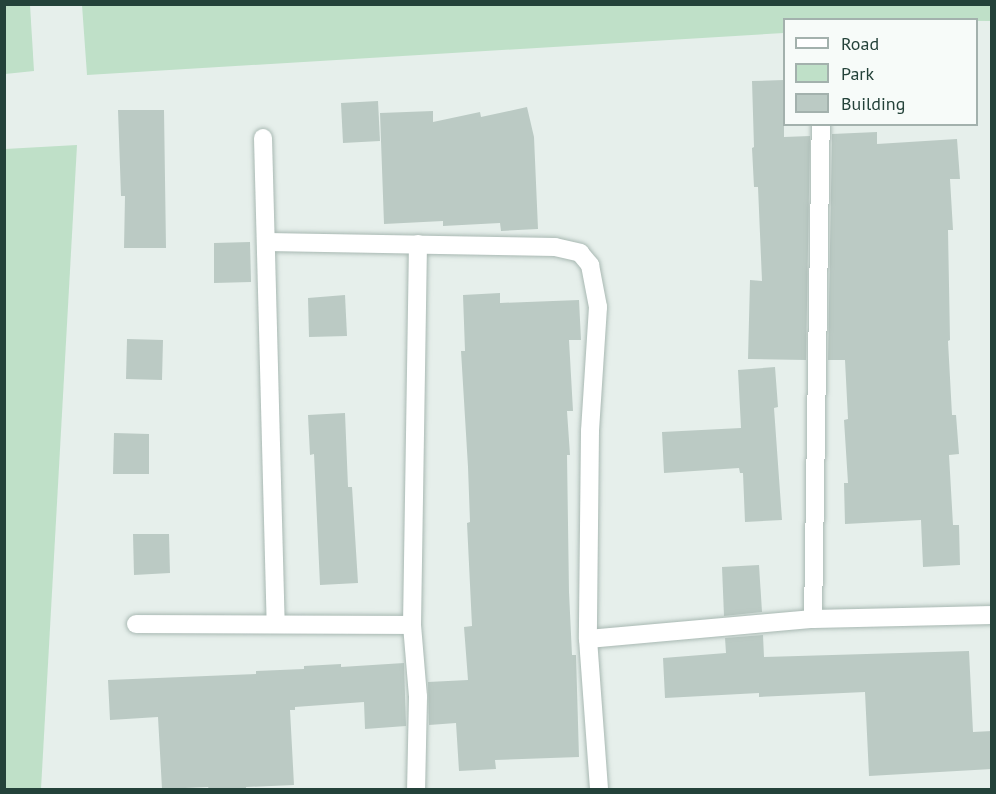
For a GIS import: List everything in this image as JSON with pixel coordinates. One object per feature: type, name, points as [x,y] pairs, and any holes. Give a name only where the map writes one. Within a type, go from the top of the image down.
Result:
[{"type":"street","points":[[813,619],[821,126]]},
{"type":"street","points":[[263,138],[276,623]]},
{"type":"street","points":[[267,242],[555,247],[580,253],[590,265],[598,307],[590,431],[588,639],[599,789]]},
{"type":"street","points":[[416,789],[418,697],[412,625],[418,244]]},
{"type":"street","points":[[588,639],[813,619],[992,615]]},
{"type":"street","points":[[136,624],[412,625]]},
{"type":"green space","points":[[991,4],[991,21],[978,21],[978,18],[783,18],[783,33],[87,75],[82,5]]},
{"type":"green space","points":[[4,5],[30,5],[34,71],[5,74]]},
{"type":"green space","points":[[77,145],[41,789],[5,789],[5,149]]},
{"type":"building","points":[[783,80],[784,137],[810,136],[806,360],[748,359],[750,280],[762,281],[758,187],[754,187],[752,148],[754,147],[752,81]]},
{"type":"building","points":[[378,101],[380,141],[343,143],[341,103]]},
{"type":"building","points":[[527,107],[534,137],[538,229],[501,231],[500,223],[443,226],[443,221],[384,224],[380,113],[433,111],[433,122],[480,112],[481,117]]},
{"type":"building","points":[[118,110],[164,110],[166,248],[124,248],[125,196],[121,196]]},
{"type":"building","points":[[877,132],[877,144],[957,139],[960,179],[950,179],[953,230],[948,230],[950,340],[948,341],[952,415],[956,415],[959,454],[949,455],[953,525],[959,525],[960,565],[923,567],[921,520],[845,524],[844,483],[848,483],[844,420],[848,419],[845,360],[828,360],[832,134]]},
{"type":"building","points":[[250,242],[251,282],[214,283],[214,243]]},
{"type":"building","points":[[500,293],[500,303],[579,300],[581,340],[569,340],[573,411],[567,411],[570,455],[567,455],[569,592],[572,655],[576,655],[579,757],[495,760],[496,769],[459,771],[456,723],[429,725],[428,682],[468,680],[464,627],[472,626],[467,523],[470,522],[468,467],[461,351],[465,351],[463,295]]},
{"type":"building","points":[[345,295],[347,336],[309,337],[308,298]]},
{"type":"building","points":[[127,339],[163,340],[162,380],[126,379]]},
{"type":"building","points":[[775,367],[778,407],[774,408],[782,520],[745,522],[743,473],[740,473],[739,468],[664,473],[662,432],[741,428],[738,370]]},
{"type":"building","points":[[345,413],[348,487],[352,487],[358,583],[320,585],[314,454],[310,455],[308,415]]},
{"type":"building","points":[[114,433],[149,434],[149,474],[113,474]]},
{"type":"building","points":[[133,534],[169,534],[170,573],[134,575]]},
{"type":"building","points":[[759,565],[762,612],[724,616],[722,567]]},
{"type":"building","points":[[763,635],[764,657],[969,651],[973,732],[992,731],[992,769],[869,776],[865,692],[759,697],[759,693],[665,698],[663,658],[726,653],[725,638]]},
{"type":"building","points":[[404,663],[406,726],[365,729],[364,702],[295,707],[295,710],[290,710],[294,785],[246,787],[246,789],[209,789],[208,787],[162,789],[158,717],[110,720],[108,680],[256,674],[256,671],[304,669],[304,666],[341,664],[341,667]]}]
